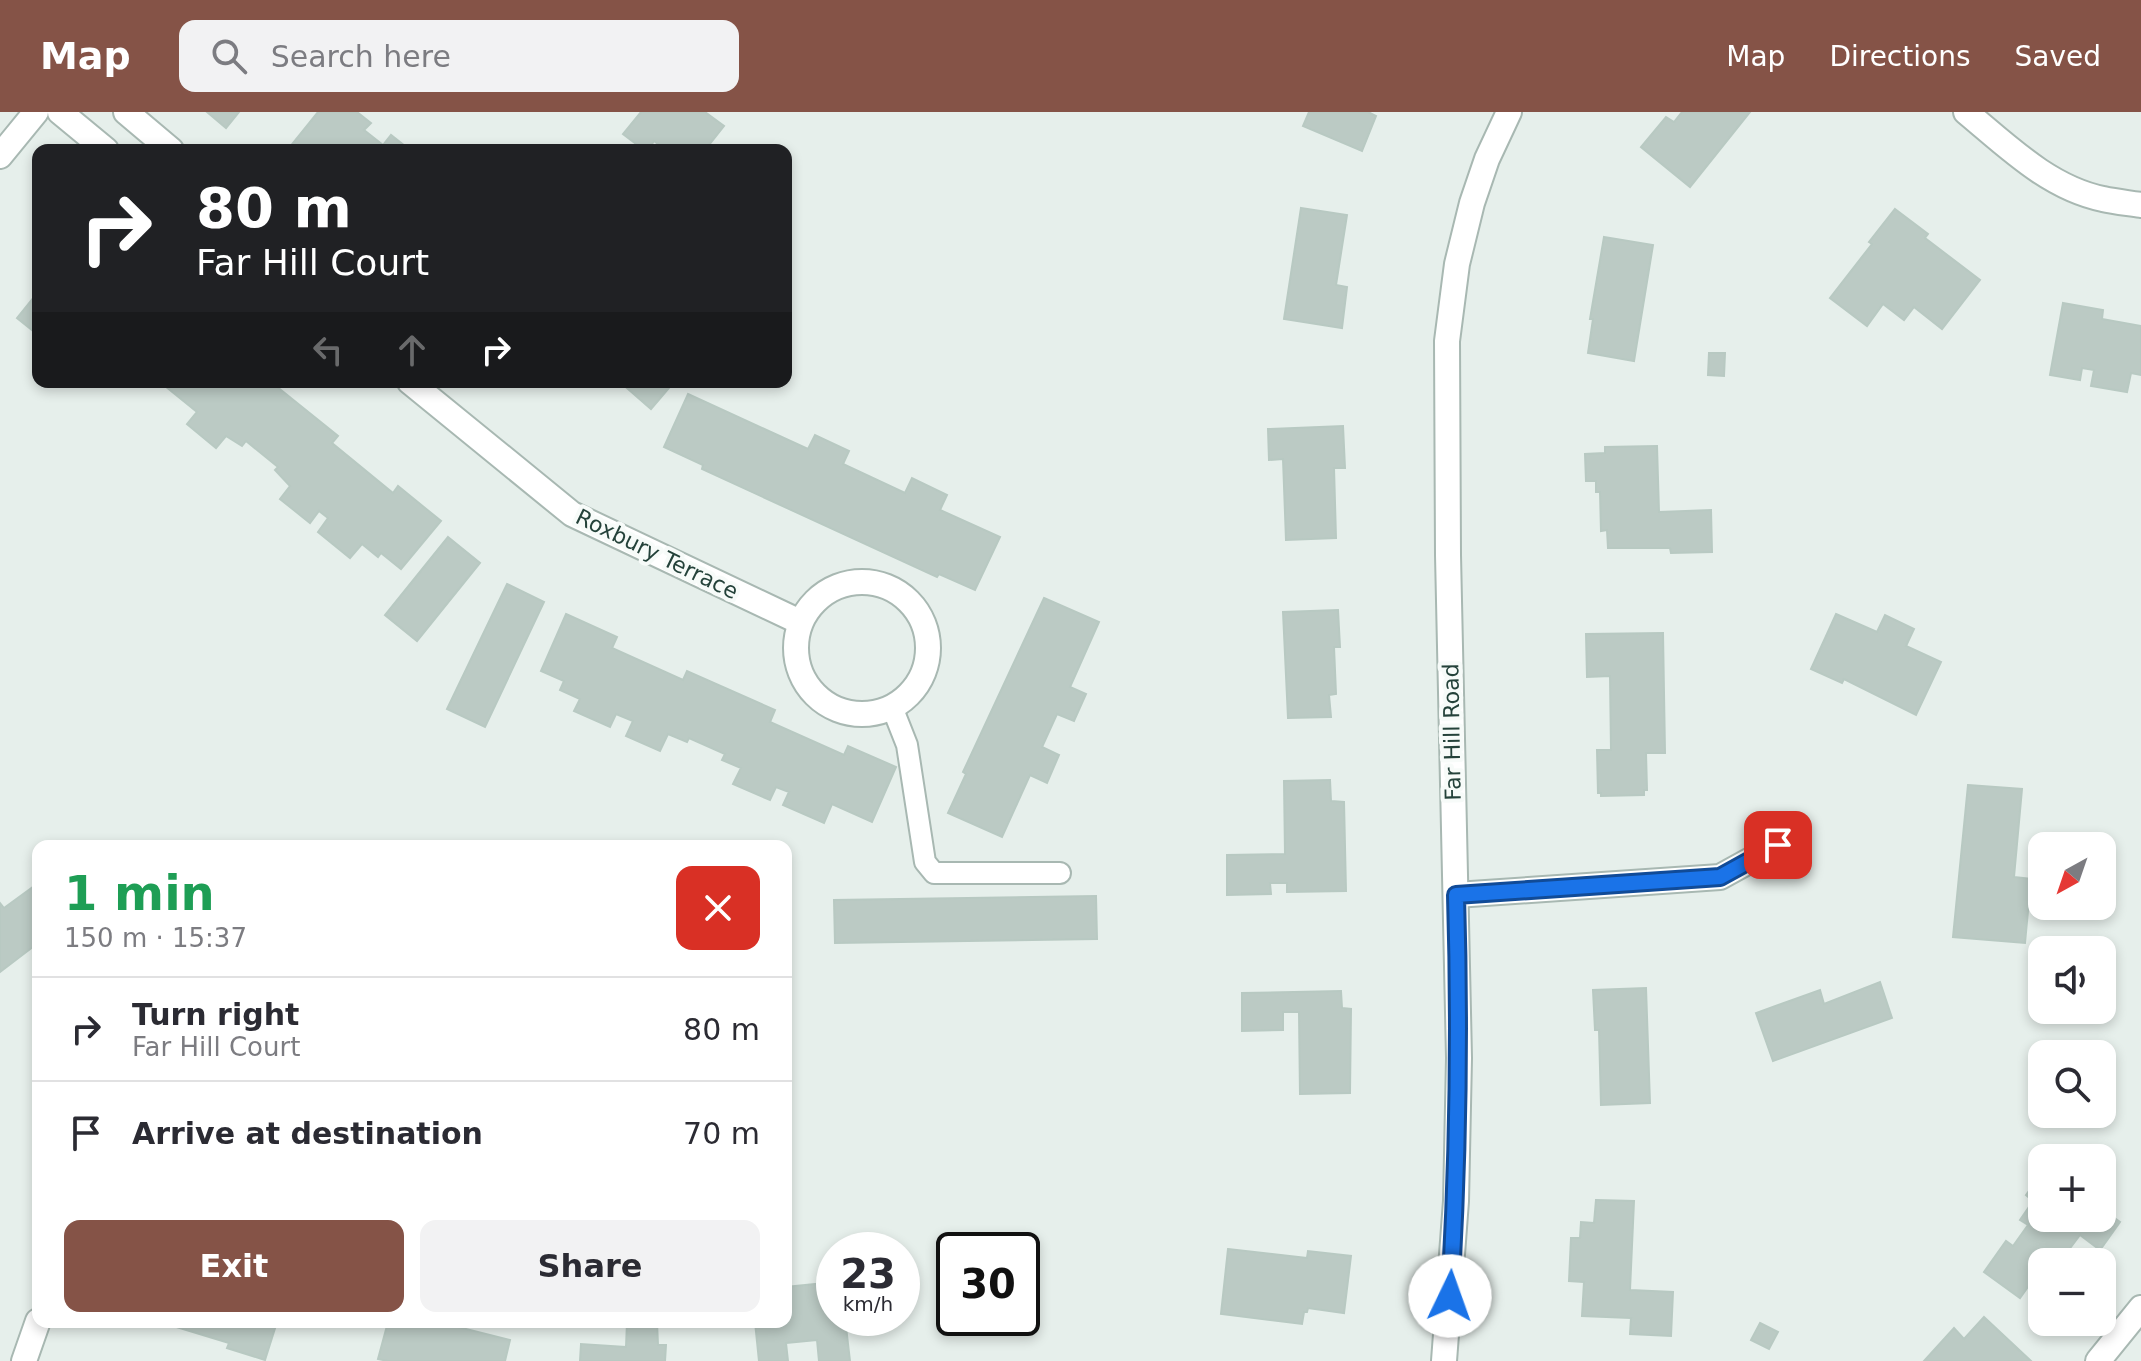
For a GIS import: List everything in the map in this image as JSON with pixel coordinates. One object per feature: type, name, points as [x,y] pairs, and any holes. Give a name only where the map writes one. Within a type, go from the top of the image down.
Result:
[{"type":"street","points":[[0,156],[36,112]]},
{"type":"street","points":[[60,112],[99,144]]},
{"type":"street","points":[[126,112],[164,144]]},
{"type":"street","name":"Far Hill Road","points":[[1444,1361],[1459,1121],[1459,995],[1448,555],[1448,325],[1457,264],[1472,203],[1487,159],[1509,112]]},
{"type":"street","points":[[1966,112],[2032,166],[2058,182],[2101,199],[2141,205]]},
{"type":"street","name":"Roxbury Terrace","points":[[417,388],[572,514],[800,622]]},
{"type":"street","points":[[850,583],[872,583],[893,589],[910,603],[922,621],[928,642],[926,664],[918,684],[903,701],[892,707],[863,715],[841,711],[821,701],[806,685],[797,665],[795,643],[800,622],[813,603],[830,590],[850,583]]},
{"type":"street","points":[[1456,895],[1720,877],[1778,845]]},
{"type":"street","points":[[2098,1361],[2141,1308]]},
{"type":"street","points":[[24,1361],[36,1328]]},
{"type":"lane","points":[[892,707],[907,745],[925,862],[934,873],[1060,873]]},
{"type":"building","points":[[207,112],[239,112],[226,128]]},
{"type":"building","points":[[318,112],[357,112],[371,123],[364,130],[382,144],[292,144]]},
{"type":"building","points":[[641,112],[705,112],[724,126],[710,144],[658,144],[654,141],[652,144],[636,144],[623,134]]},
{"type":"building","points":[[1309,112],[1368,112],[1376,116],[1362,151],[1303,126]]},
{"type":"building","points":[[1682,112],[1750,112],[1690,187],[1641,147],[1666,117],[1674,122]]},
{"type":"building","points":[[391,135],[402,144],[384,144]]},
{"type":"building","points":[[1301,208],[1347,215],[1336,285],[1347,287],[1342,328],[1284,319]]},
{"type":"building","points":[[1895,209],[1928,234],[1925,238],[1980,280],[1942,329],[1914,307],[1904,320],[1883,304],[1867,326],[1830,298]]},
{"type":"building","points":[[1604,237],[1653,245],[1634,361],[1588,353],[1593,319],[1590,319]]},
{"type":"building","points":[[32,299],[32,330],[17,318]]},
{"type":"building","points":[[2063,303],[2103,310],[2102,319],[2141,326],[2141,375],[2131,373],[2127,392],[2091,386],[2094,370],[2082,368],[2080,380],[2050,375]]},
{"type":"building","points":[[1709,353],[1725,353],[1724,376],[1708,375]]},
{"type":"building","points":[[167,388],[278,388],[338,436],[332,443],[393,493],[398,486],[441,521],[401,569],[381,553],[378,557],[362,544],[350,558],[318,532],[328,518],[319,511],[310,523],[280,499],[290,486],[275,470],[278,467],[246,441],[242,446],[226,436],[216,448],[187,424],[197,412]]},
{"type":"building","points":[[627,388],[669,388],[651,409]]},
{"type":"building","points":[[688,394],[808,449],[815,435],[849,451],[843,464],[905,493],[912,478],[947,495],[940,510],[1000,537],[975,590],[939,574],[937,577],[702,469],[703,465],[664,447]]},
{"type":"building","points":[[1343,426],[1345,468],[1334,468],[1336,538],[1286,540],[1283,459],[1269,460],[1268,429]]},
{"type":"building","points":[[1657,446],[1659,512],[1711,510],[1712,552],[1671,553],[1670,548],[1608,548],[1607,530],[1601,531],[1600,492],[1596,492],[1596,481],[1586,481],[1585,454],[1605,453],[1605,447]]},
{"type":"building","points":[[448,537],[480,563],[417,641],[385,615]]},
{"type":"building","points":[[507,584],[544,602],[485,727],[447,709]]},
{"type":"building","points":[[1044,598],[1099,622],[1070,687],[1086,694],[1074,721],[1057,714],[1042,747],[1059,755],[1047,783],[1030,775],[1002,837],[948,813],[966,774],[963,772]]},
{"type":"building","points":[[1338,610],[1340,647],[1334,647],[1336,694],[1329,695],[1331,717],[1288,718],[1283,612]]},
{"type":"building","points":[[566,614],[617,637],[612,648],[683,680],[687,671],[775,710],[770,722],[844,755],[848,746],[896,767],[872,822],[832,804],[824,823],[783,805],[789,792],[776,787],[770,800],[733,784],[741,768],[722,760],[725,754],[689,738],[687,742],[668,734],[660,751],[626,736],[633,721],[616,714],[610,727],[574,711],[580,699],[560,690],[564,681],[541,671]]},
{"type":"building","points":[[1836,614],[1877,632],[1885,615],[1914,629],[1906,646],[1941,662],[1916,715],[1844,679],[1842,683],[1811,669]]},
{"type":"building","points":[[1663,633],[1665,753],[1646,753],[1647,790],[1644,790],[1644,795],[1601,796],[1598,793],[1597,750],[1611,750],[1610,676],[1587,677],[1586,634]]},
{"type":"building","points":[[1330,780],[1331,801],[1344,802],[1346,891],[1287,892],[1287,883],[1270,883],[1271,894],[1227,895],[1227,855],[1285,854],[1284,781]]},
{"type":"building","points":[[1968,785],[2022,789],[2014,877],[2028,879],[2025,943],[1953,937]]},
{"type":"building","points":[[32,888],[32,948],[0,972],[0,903],[4,908]]},
{"type":"building","points":[[1096,896],[1097,939],[835,943],[834,900]]},
{"type":"building","points":[[1880,982],[1892,1018],[1773,1061],[1756,1013],[1820,990],[1824,1004]]},
{"type":"building","points":[[1646,988],[1650,1103],[1601,1105],[1599,1030],[1595,1030],[1593,990]]},
{"type":"building","points":[[1341,991],[1342,1008],[1351,1009],[1350,1093],[1300,1094],[1299,1012],[1283,1012],[1283,1030],[1242,1031],[1242,993]]},
{"type":"building","points":[[1596,1200],[1634,1201],[1630,1290],[1673,1292],[1671,1336],[1630,1334],[1631,1318],[1582,1316],[1584,1282],[1569,1281],[1571,1238],[1580,1238],[1581,1222],[1594,1223]]},
{"type":"building","points":[[2028,1208],[2028,1225],[2020,1220]]},
{"type":"building","points":[[2028,1225],[2028,1232],[2113,1232],[2101,1248],[2080,1235],[2070,1248],[2028,1248],[2028,1287],[2020,1298],[1984,1272],[2006,1241],[2013,1246]]},
{"type":"building","points":[[1228,1249],[1307,1258],[1308,1251],[1351,1256],[1344,1313],[1308,1308],[1302,1324],[1221,1314]]},
{"type":"building","points":[[816,1284],[816,1336],[847,1336],[850,1361],[819,1361],[817,1340],[786,1343],[788,1361],[759,1361],[756,1328],[792,1328],[792,1286]]},
{"type":"building","points":[[1984,1317],[2031,1361],[1924,1361],[1954,1328],[1964,1339]]},
{"type":"building","points":[[1760,1323],[1778,1332],[1769,1349],[1751,1340]]},
{"type":"building","points":[[180,1328],[275,1328],[265,1360],[227,1348],[229,1343]]},
{"type":"building","points":[[386,1328],[462,1328],[510,1340],[505,1361],[378,1359]]},
{"type":"building","points":[[627,1328],[657,1328],[658,1345],[666,1345],[665,1361],[580,1361],[581,1344],[626,1347]]},
{"type":"route","points":[[1450,1296],[1459,1121],[1456,895],[1720,877],[1778,845]]}]
